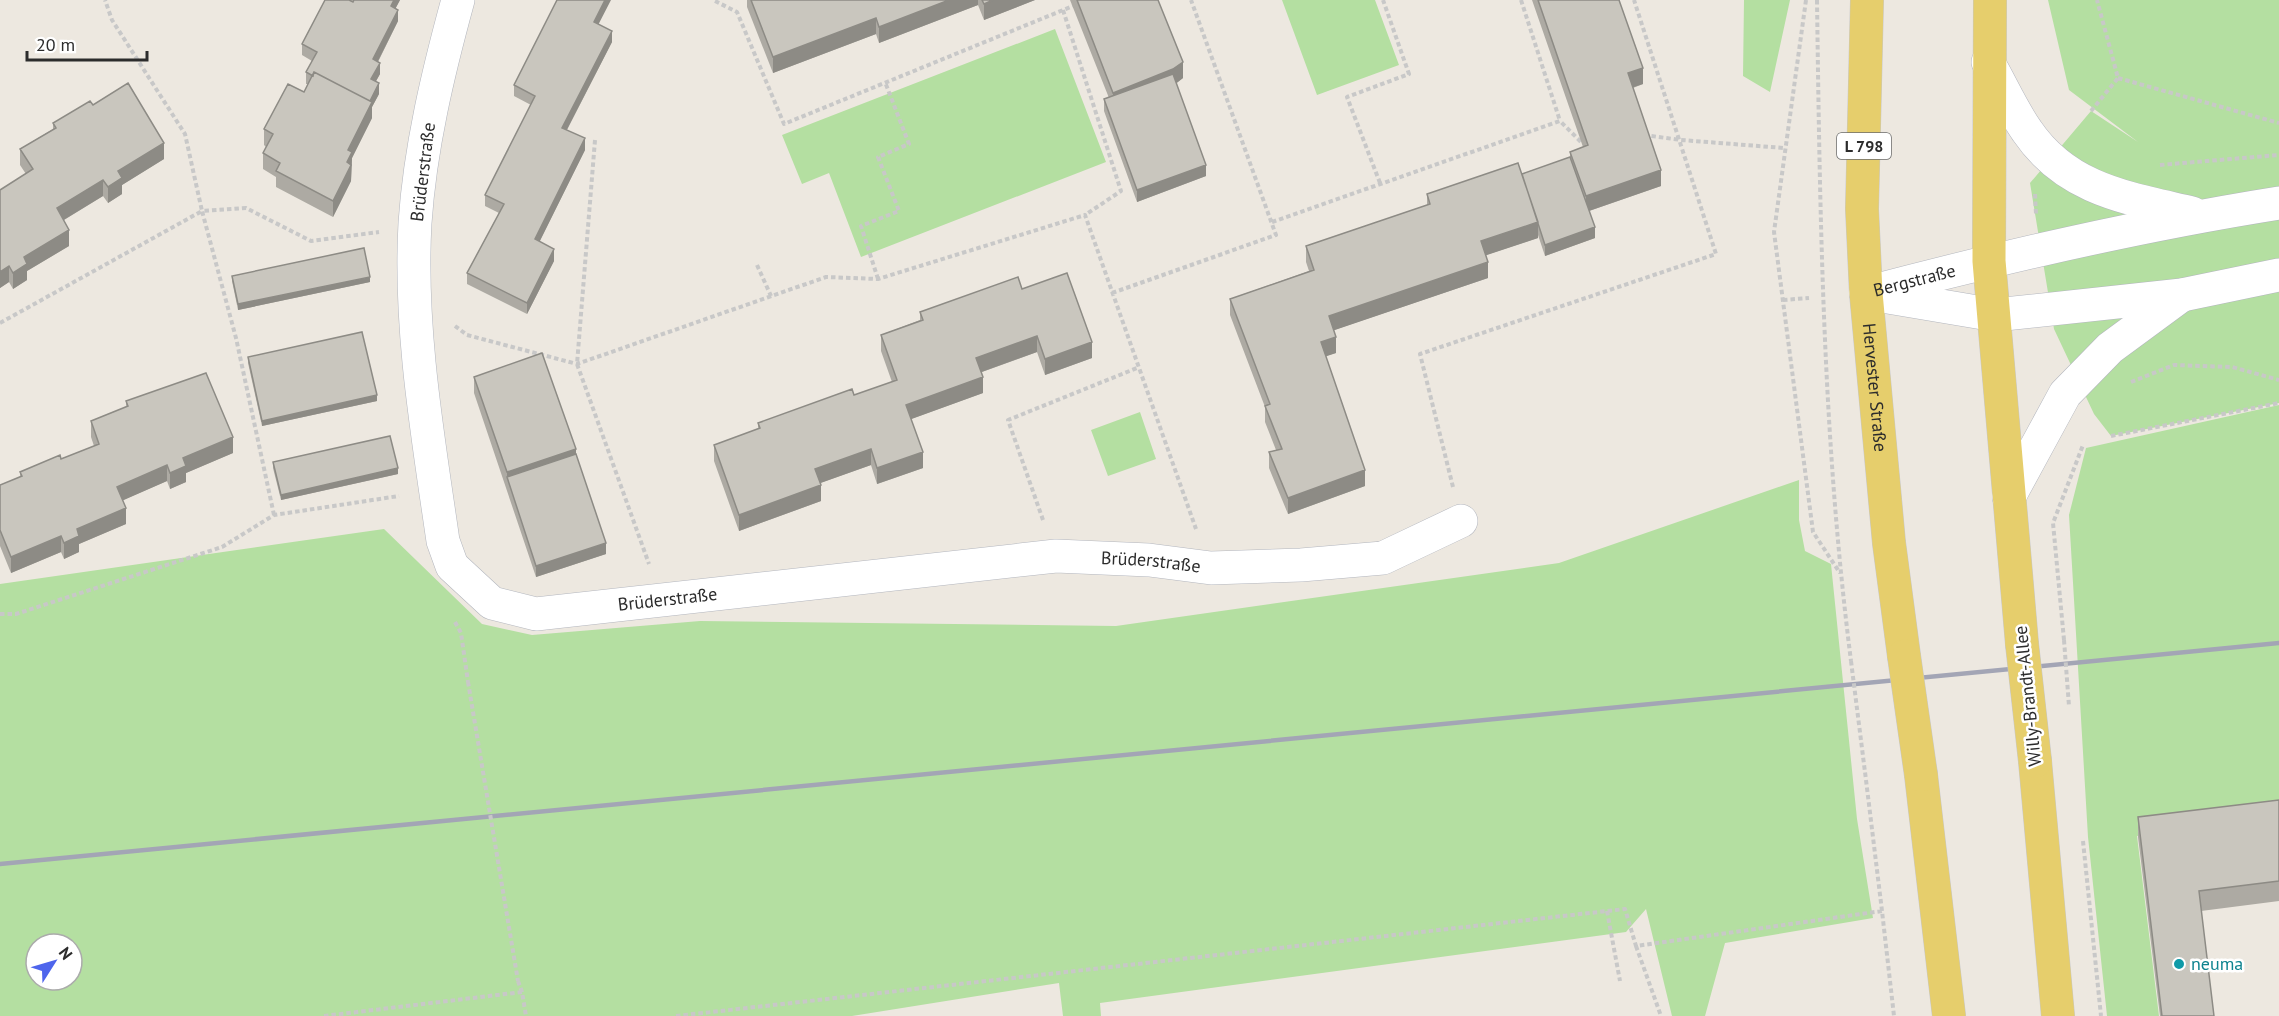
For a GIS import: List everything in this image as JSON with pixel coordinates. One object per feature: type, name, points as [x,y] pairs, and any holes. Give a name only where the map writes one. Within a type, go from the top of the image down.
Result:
[{"type":"main road","name":"Hervester Straße","points":[[1867,0],[1862,208],[1866,293],[1889,543],[1921,775],[1948,1016]]},
{"type":"main road","points":[[1990,0],[1989,261],[1995,315]]},
{"type":"main road","name":"Willy-Brandt-Allee","points":[[1995,315],[2022,644],[2058,1016]]},
{"type":"street","name":"Brüderstraße","points":[[458,0],[435,83],[415,223],[416,324],[442,541],[452,566],[492,603],[536,614],[1056,556],[1149,560],[1211,568],[1301,565],[1383,558],[1461,521]]},
{"type":"street","name":"Bergstraße","points":[[1988,62],[2027,132],[2060,168],[2111,195],[2203,215]]},
{"type":"street","name":"Bergstraße","points":[[1866,293],[1989,261],[2203,215],[2279,203]]},
{"type":"street","name":"Bergstraße","points":[[1866,293],[1995,315],[2182,295],[2279,275]]},
{"type":"street","name":"Bergstraße","points":[[2009,497],[2065,393],[2110,348],[2182,295]]},
{"type":"path","points":[[105,0],[112,20],[185,134],[202,211],[239,349],[274,515]]},
{"type":"path","points":[[718,0],[715,1],[736,12],[784,124],[1072,6]]},
{"type":"path","points":[[1113,293],[1276,235],[1191,0]]},
{"type":"path","points":[[1380,183],[1347,97],[1409,74],[1383,0]]},
{"type":"path","points":[[1521,0],[1560,121],[1581,142]]},
{"type":"path","points":[[1461,521],[1420,354],[1716,254],[1634,0]]},
{"type":"path","points":[[1806,0],[1774,232],[1812,532],[1840,574]]},
{"type":"path","points":[[1817,0],[1820,253],[1840,574],[1894,1016]]},
{"type":"path","points":[[2097,0],[2118,78]]},
{"type":"path","points":[[416,297],[467,335],[578,364],[826,277],[879,279],[1085,215],[1121,191],[1063,10]]},
{"type":"path","points":[[2091,111],[2118,78]]},
{"type":"path","points":[[2118,78],[2279,123]]},
{"type":"path","points":[[879,279],[861,226],[899,211],[878,157],[909,144],[885,82]]},
{"type":"path","points":[[1272,222],[1560,121]]},
{"type":"path","points":[[1644,135],[1784,148]]},
{"type":"path","points":[[595,140],[578,364],[663,601]]},
{"type":"path","points":[[0,323],[202,211],[246,208],[311,241],[375,233],[415,223]]},
{"type":"path","points":[[1085,215],[1137,368],[1211,568]]},
{"type":"path","points":[[757,265],[771,296]]},
{"type":"path","points":[[1783,300],[1809,298]]},
{"type":"path","points":[[2128,383],[2174,365],[2232,367],[2279,380]]},
{"type":"path","points":[[1056,556],[1008,420],[1137,368]]},
{"type":"path","points":[[2111,436],[2279,403]]},
{"type":"path","points":[[2070,711],[2054,523],[2086,436]]},
{"type":"path","points":[[0,614],[27,610],[222,546],[274,515],[435,487]]},
{"type":"path","points":[[468,681],[518,981],[526,1016]]},
{"type":"path","points":[[2083,840],[2101,1016]]},
{"type":"path","points":[[676,1016],[1625,909],[1661,1016]]},
{"type":"path","points":[[1607,911],[1620,981]]},
{"type":"path","points":[[1636,946],[1882,911]]},
{"type":"path","points":[[324,1016],[522,992]]},
{"type":"green space","points":[[1282,0],[1375,0],[1399,65],[1317,95]]},
{"type":"green space","points":[[1744,0],[1790,0],[1770,92],[1743,76]]},
{"type":"green space","points":[[2048,0],[2279,0],[2279,403],[2111,436],[2094,414],[2054,329],[2030,183],[2091,111],[2138,142],[2069,90]]},
{"type":"green space","points":[[1055,29],[1106,162],[861,257],[829,173],[802,184],[782,135]]},
{"type":"green space","points":[[2279,405],[2279,817],[2137,836],[2159,1016],[2107,1016],[2088,837],[2069,515],[2086,448]]},
{"type":"green space","points":[[1140,412],[1156,459],[1108,476],[1091,430]]},
{"type":"green space","points":[[1799,480],[1799,520],[1805,551],[1831,564],[1857,819],[1873,918],[1725,943],[1705,1016],[1672,1016],[1646,909],[1626,932],[1100,1003],[1101,1016],[1063,1016],[1059,983],[852,1016],[0,1016],[0,584],[384,529],[482,624],[532,635],[700,621],[1116,626],[1559,563]]},
{"type":"building","points":[[325,0],[353,2],[354,0],[394,0],[391,6],[398,10],[373,59],[380,63],[371,79],[379,83],[370,101],[314,72],[313,76],[306,72],[317,52],[302,44]]},
{"type":"building","points":[[557,0],[605,0],[594,22],[612,31],[562,128],[585,138],[535,239],[554,249],[527,303],[467,273],[504,204],[485,195],[535,96],[514,85]]},
{"type":"building","points":[[751,0],[949,0],[879,27],[876,18],[773,57]]},
{"type":"building","points":[[1077,0],[1158,0],[1183,62],[1173,69],[1113,93]]},
{"type":"building","points":[[1538,0],[1619,0],[1643,68],[1628,73],[1661,170],[1586,196],[1570,152],[1588,145]]},
{"type":"building","points":[[314,72],[372,102],[348,150],[352,152],[347,162],[351,165],[333,201],[276,171],[280,163],[263,153],[273,134],[264,129],[288,84],[304,92]]},
{"type":"building","points":[[1173,74],[1206,165],[1137,190],[1104,99]]},
{"type":"building","points":[[128,83],[164,143],[118,171],[122,178],[108,187],[103,180],[57,208],[69,230],[24,257],[27,264],[13,273],[9,266],[0,272],[0,190],[33,169],[20,149],[56,128],[53,123],[90,101],[93,105]]},
{"type":"building","points":[[1570,157],[1595,227],[1545,245],[1522,174]]},
{"type":"building","points":[[1518,163],[1538,222],[1481,241],[1488,262],[1329,316],[1336,337],[1321,342],[1365,470],[1288,498],[1269,452],[1282,449],[1265,406],[1270,404],[1230,299],[1314,270],[1306,246],[1430,204],[1427,194]]},
{"type":"building","points":[[364,248],[370,277],[238,304],[232,276]]},
{"type":"building","points":[[1067,273],[1092,342],[1045,359],[1037,336],[976,358],[983,377],[906,405],[923,452],[877,468],[871,449],[815,469],[821,485],[739,515],[714,445],[760,428],[758,423],[852,389],[854,395],[897,380],[881,335],[923,320],[920,312],[1018,277],[1022,289]]},
{"type":"building","points":[[362,332],[377,395],[262,421],[248,357]]},
{"type":"building","points":[[542,353],[576,449],[507,472],[474,377]]},
{"type":"building","points":[[206,373],[233,437],[183,458],[186,466],[170,473],[167,465],[117,487],[126,508],[77,529],[79,536],[64,543],[61,536],[11,557],[0,530],[0,485],[22,476],[20,472],[60,455],[61,459],[99,444],[91,421],[128,406],[126,401]]},
{"type":"building","points":[[390,436],[398,468],[281,495],[273,462]]},
{"type":"building","points":[[576,454],[606,543],[536,566],[507,477]]},
{"type":"building","name":"neuma","points":[[2279,800],[2279,881],[2199,891],[2214,1016],[2162,1016],[2138,817]]},
{"type":"railway","points":[[0,864],[2279,643]]},
{"type":"place","name":"neuma","points":[[2179,964]]}]
